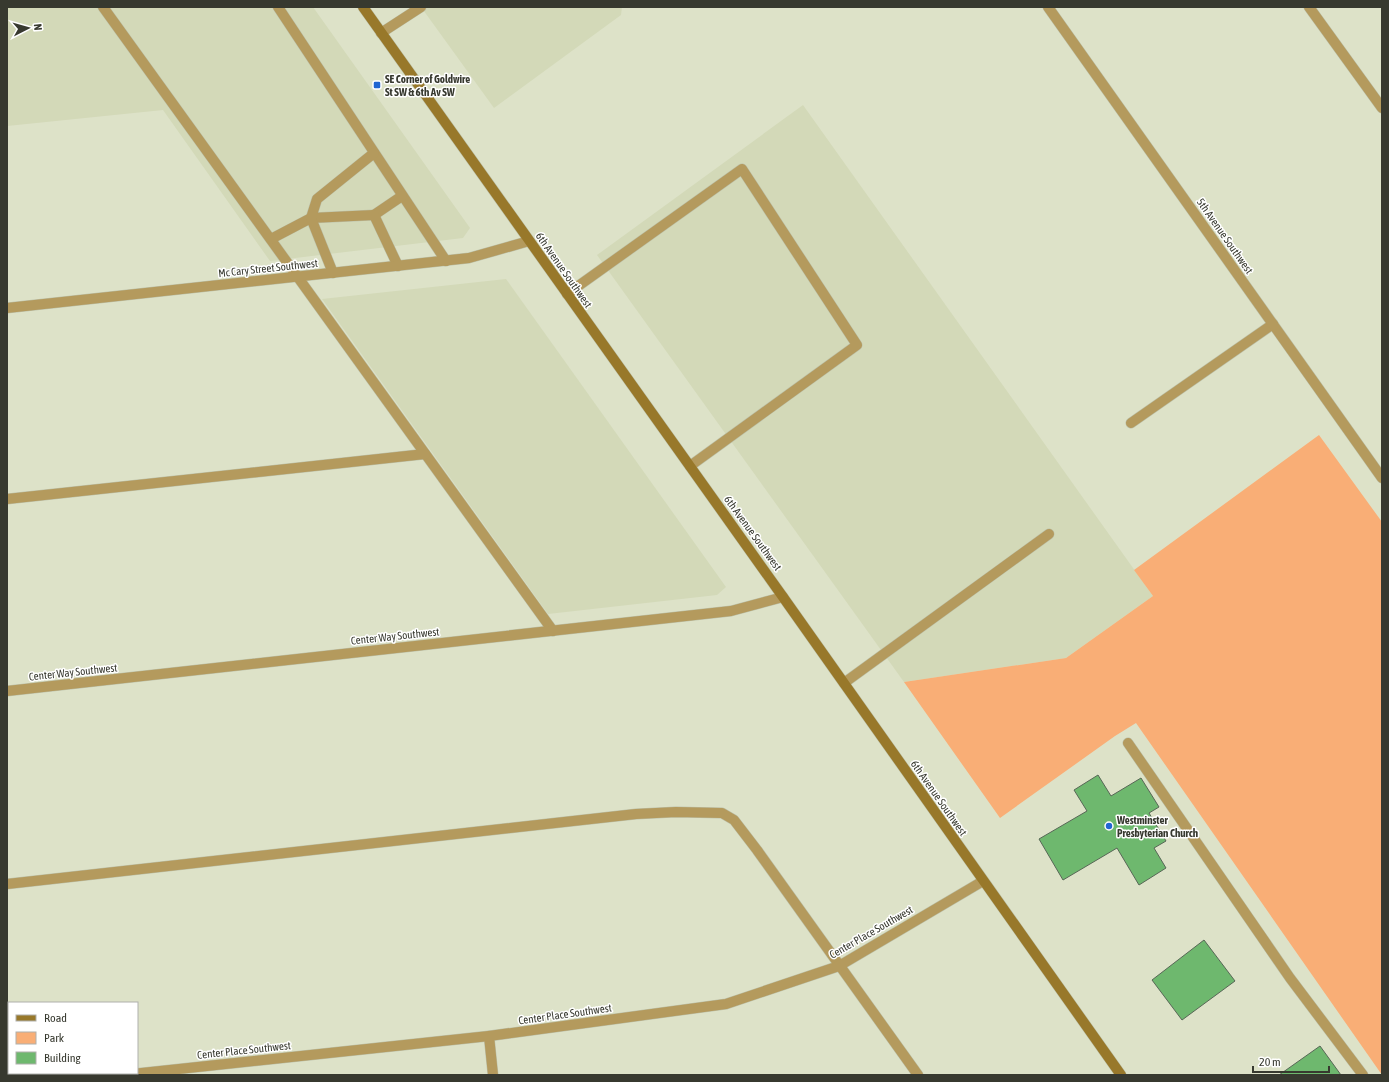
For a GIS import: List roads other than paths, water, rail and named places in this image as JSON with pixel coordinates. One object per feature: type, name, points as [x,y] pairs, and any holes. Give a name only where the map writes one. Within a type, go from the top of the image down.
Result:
[{"type":"main road","name":"6th Avenue Southwest","points":[[363,7],[1121,1075]]},
{"type":"street","points":[[103,7],[553,631]]},
{"type":"street","points":[[278,7],[446,261]]},
{"type":"street","points":[[381,33],[421,7]]},
{"type":"street","name":"5th Avenue Southwest","points":[[1048,7],[1382,478]]},
{"type":"street","points":[[1309,7],[1382,108]]},
{"type":"street","points":[[333,273],[311,218],[317,198],[374,153]]},
{"type":"street","points":[[567,294],[742,169],[857,344],[690,466]]},
{"type":"street","points":[[271,239],[311,218],[374,215],[402,196]]},
{"type":"street","points":[[374,215],[398,266]]},
{"type":"street","name":"Mc Cary Street Southwest","points":[[7,308],[446,261],[469,258],[529,241]]},
{"type":"street","points":[[1131,423],[1273,324]]},
{"type":"street","points":[[7,499],[424,454]]},
{"type":"street","points":[[844,683],[1050,534]]},
{"type":"street","name":"Center Way Southwest","points":[[7,691],[731,611],[783,597]]},
{"type":"street","points":[[1128,742],[1290,978],[1363,1075]]},
{"type":"street","points":[[7,884],[636,814],[676,812],[722,813],[734,820],[757,850],[918,1075]]},
{"type":"street","name":"Center Place Southwest","points":[[138,1073],[489,1036],[726,1004],[840,966],[983,881]]},
{"type":"street","points":[[489,1036],[493,1075]]},
{"type":"place","name":"SE Corner of Goldwire St SW & 6th Av SW","points":[[377,85]]},
{"type":"place","name":"Westminster Presbyterian Church","points":[[1109,826]]}]
